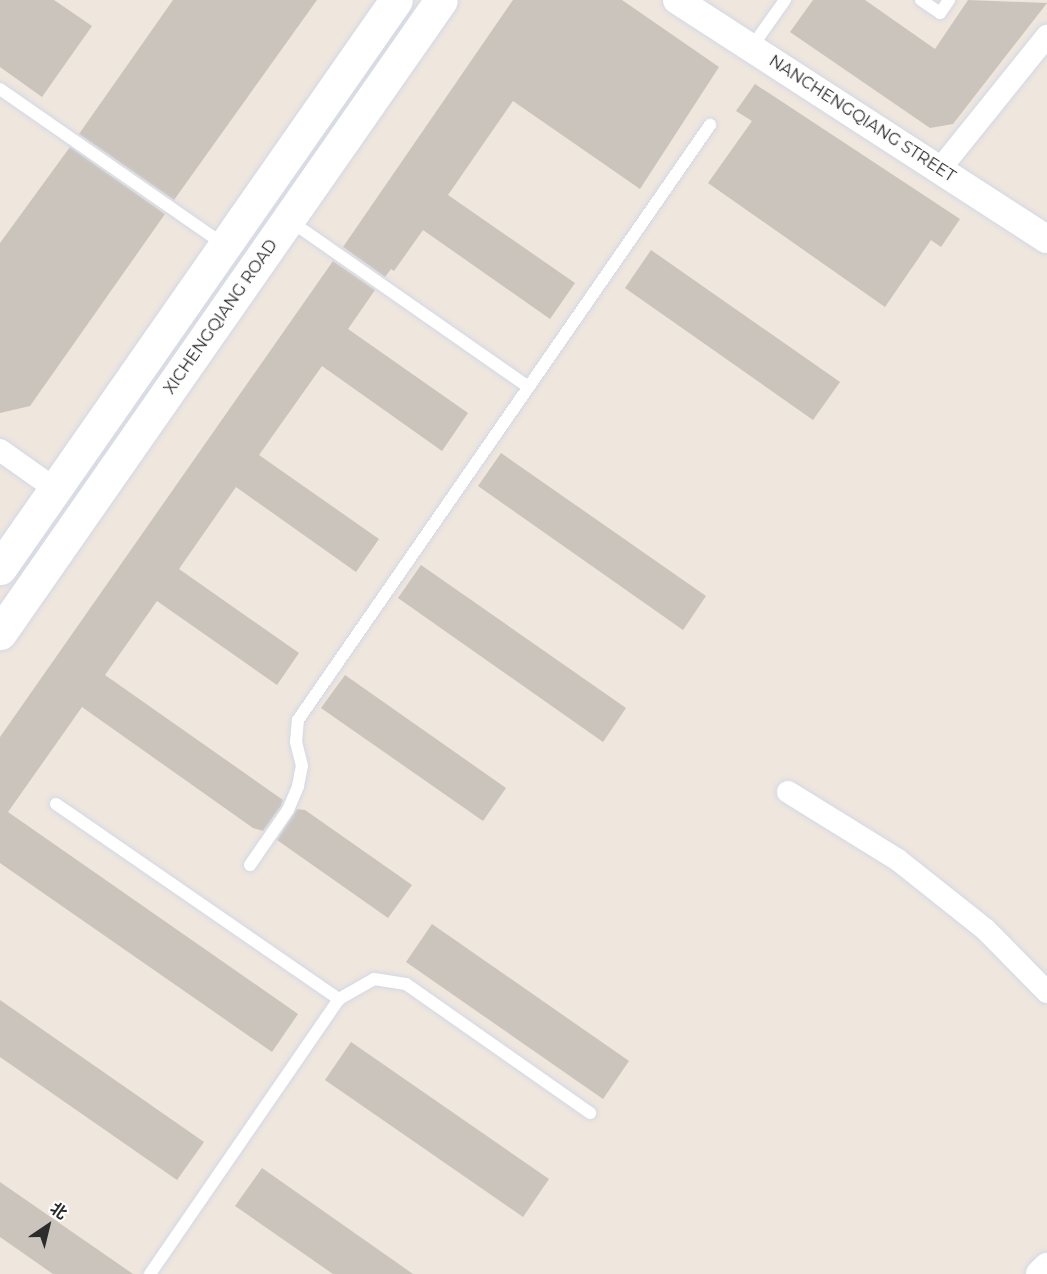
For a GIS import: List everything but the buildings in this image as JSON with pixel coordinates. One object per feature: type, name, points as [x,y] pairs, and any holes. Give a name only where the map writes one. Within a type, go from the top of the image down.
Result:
[{"type":"main road","points":[[0,568],[396,0]]},
{"type":"main road","name":"XICHENGQIANG ROAD","points":[[0,633],[441,0]]},
{"type":"street","name":"NANCHENGQIANG STREET","points":[[677,0],[1047,238]]},
{"type":"street","points":[[940,169],[1047,36]]},
{"type":"street","points":[[0,450],[55,489]]},
{"type":"street","points":[[789,792],[898,860],[986,930],[1047,992]]},
{"type":"street","points":[[1040,1274],[1047,1267]]},
{"type":"lane","points":[[751,48],[785,0]]},
{"type":"lane","points":[[921,0],[940,13],[949,0]]},
{"type":"lane","points":[[0,89],[225,245]]},
{"type":"lane","points":[[250,865],[288,810],[298,786],[302,766],[296,742],[298,720],[710,125]]},
{"type":"lane","points":[[288,220],[528,387]]},
{"type":"lane","points":[[56,804],[339,999]]},
{"type":"lane","points":[[150,1274],[339,999],[374,979],[406,984],[590,1113]]}]
